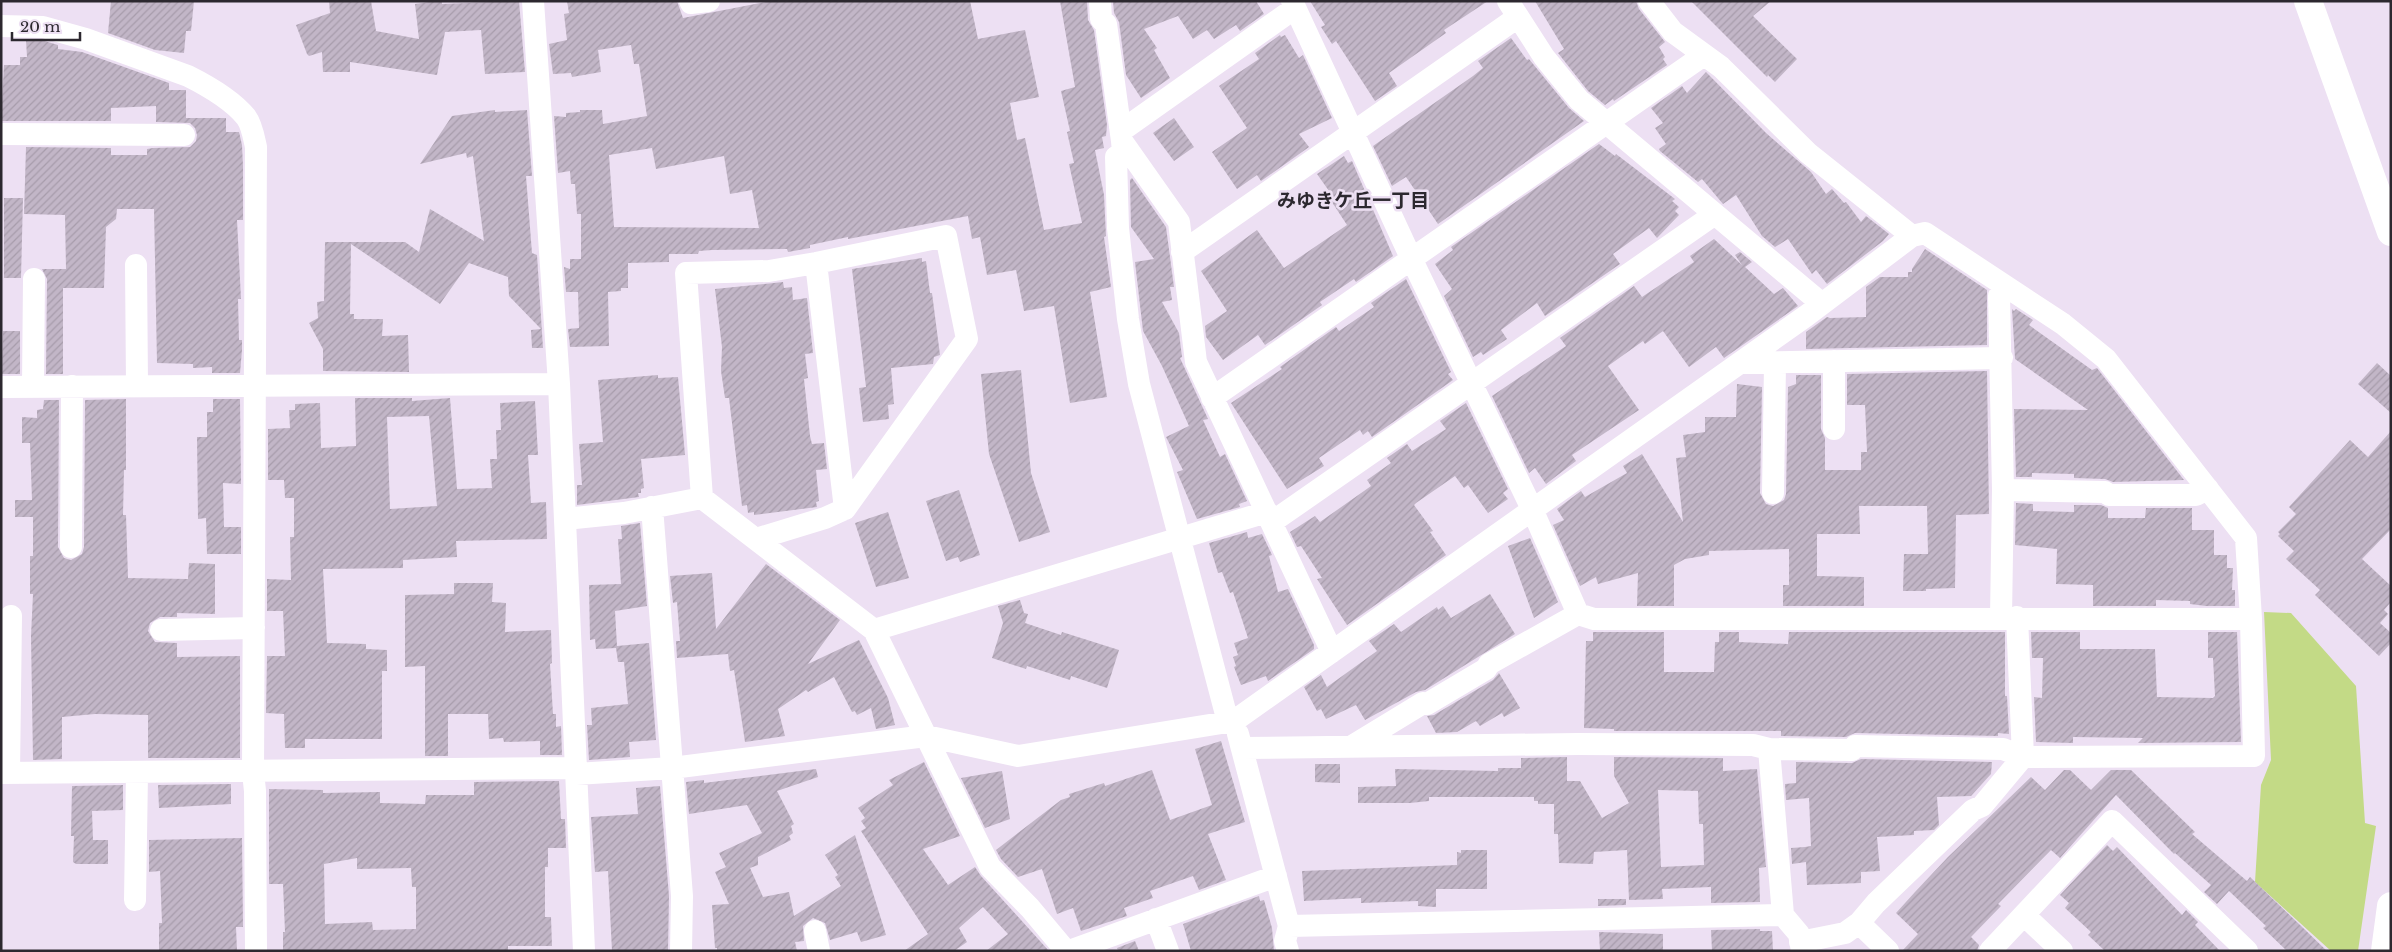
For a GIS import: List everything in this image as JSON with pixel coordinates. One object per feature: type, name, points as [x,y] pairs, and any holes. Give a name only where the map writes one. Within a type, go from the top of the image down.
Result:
[{"type":"street","points":[[533,1],[559,384],[584,951]]},
{"type":"street","points":[[690,1],[690,3],[709,1]]},
{"type":"street","points":[[1100,1],[1101,19],[1106,24],[1122,136],[1123,152],[1116,157],[1118,228],[1128,319],[1140,384],[1231,722],[1242,748],[1276,876],[1289,926],[1285,941],[1288,951]]},
{"type":"street","points":[[1649,1],[1673,32],[1721,67],[1808,153],[1912,236]]},
{"type":"street","points":[[2308,1],[2391,232]]},
{"type":"street","points":[[1122,136],[1294,5],[1412,260],[1532,510],[1578,614]]},
{"type":"street","points":[[1182,252],[1353,133],[1513,9],[1544,57],[1579,100],[1821,303]]},
{"type":"street","points":[[1,26],[43,28],[86,38],[188,76],[204,84],[247,118],[256,147],[253,386],[253,772],[255,791],[256,951]]},
{"type":"street","points":[[1212,398],[1704,55]]},
{"type":"street","points":[[1,134],[184,135]]},
{"type":"street","points":[[1122,136],[1179,222],[1196,362],[1270,516],[1332,652]]},
{"type":"street","points":[[874,630],[1181,536],[1270,516],[1472,384],[1715,214]]},
{"type":"street","points":[[11,616],[5,773],[576,771],[672,768],[926,736],[1018,756],[1231,722],[1740,363],[1912,236],[1925,233],[2063,324],[2106,358],[2246,538],[2251,619],[2254,756],[2023,757],[2003,749],[1855,746],[1852,750],[1769,749],[1753,745],[1353,745],[1242,748]]},
{"type":"street","points":[[756,540],[825,518],[845,509],[967,339],[946,236],[816,264],[769,271],[686,273],[702,498],[756,540],[874,630],[990,867],[1030,908],[1067,951],[1276,876]]},
{"type":"street","points":[[816,264],[845,509]]},
{"type":"street","points":[[136,265],[137,385]]},
{"type":"street","points":[[33,386],[34,279]]},
{"type":"street","points":[[1769,749],[1782,915],[1798,934],[1801,946],[1845,933],[1859,923],[1876,903],[1945,836],[1973,810],[1982,806],[2023,757],[2009,617],[2003,490],[2002,358],[1999,296],[2005,286]]},
{"type":"street","points":[[1740,363],[1775,364],[1779,361],[2002,358]]},
{"type":"street","points":[[1834,361],[1834,429]]},
{"type":"street","points":[[1773,493],[1775,364]]},
{"type":"street","points":[[1,387],[559,384]]},
{"type":"street","points":[[71,547],[72,386]]},
{"type":"street","points":[[2003,490],[2105,492],[2109,496],[2196,495],[2208,489]]},
{"type":"street","points":[[564,519],[624,513],[702,498]]},
{"type":"street","points":[[652,507],[682,896],[681,951]]},
{"type":"street","points":[[1353,745],[1423,703],[1427,704],[1486,669],[1489,664],[1578,614],[1594,618],[1926,620],[1928,617],[2009,617],[2251,619]]},
{"type":"street","points":[[161,630],[254,628]]},
{"type":"street","points":[[135,900],[138,773]]},
{"type":"street","points":[[1990,951],[2112,821],[2248,951]]},
{"type":"street","points":[[2385,951],[2391,906]]},
{"type":"street","points":[[1289,926],[1782,915]]},
{"type":"street","points":[[2024,915],[2062,951]]},
{"type":"street","points":[[1156,919],[1168,951]]},
{"type":"street","points":[[1859,923],[1888,951]]},
{"type":"green space","points":[[2264,612],[2291,613],[2356,686],[2365,823],[2376,826],[2358,951],[2331,951],[2255,882],[2261,785],[2271,760]]},
{"type":"building","points":[[111,1],[194,1],[191,31],[186,31],[184,53],[155,50],[108,33]]},
{"type":"building","points":[[329,1],[371,1],[376,31],[419,39],[415,4],[436,1],[442,1],[442,4],[519,1],[525,72],[485,74],[481,30],[445,32],[437,75],[350,62],[350,72],[323,72],[322,52],[309,56],[307,54],[296,25],[330,13]]},
{"type":"building","points":[[567,1],[677,1],[683,18],[771,1],[970,1],[978,39],[1025,30],[1039,97],[1010,103],[1017,140],[1025,138],[1044,230],[1082,223],[1069,164],[1074,163],[1067,132],[1070,131],[1061,91],[1075,87],[1060,1],[1087,1],[1088,20],[1094,30],[1107,125],[1106,136],[1102,137],[1104,148],[1095,150],[1104,195],[1106,236],[1104,237],[1111,287],[1090,292],[1107,397],[1070,403],[1054,306],[1024,311],[1016,270],[987,275],[980,237],[972,239],[968,216],[848,239],[848,237],[788,252],[787,249],[712,250],[699,251],[698,254],[669,254],[669,262],[628,263],[628,288],[621,288],[621,291],[608,292],[609,346],[570,347],[568,329],[579,328],[578,292],[566,292],[564,267],[570,269],[570,259],[581,259],[581,214],[577,214],[575,184],[571,184],[570,171],[558,173],[554,116],[566,117],[566,113],[580,112],[580,110],[602,110],[603,124],[647,116],[639,64],[634,64],[631,45],[598,50],[601,72],[572,77],[571,73],[553,74],[549,44],[567,40],[564,14],[569,13]],"holes":[[[652,148],[656,169],[724,156],[730,194],[752,190],[759,228],[614,227],[609,155]]]},
{"type":"building","points":[[1113,1],[1256,1],[1264,14],[1240,31],[1236,25],[1214,39],[1207,30],[1193,39],[1178,16],[1144,29],[1157,48],[1154,50],[1170,78],[1141,98],[1126,75],[1119,22],[1114,13]]},
{"type":"building","points":[[1310,1],[1488,1],[1444,30],[1446,33],[1389,73],[1397,86],[1375,101],[1336,41],[1332,44],[1321,27],[1325,25]]},
{"type":"building","points":[[1535,1],[1636,1],[1639,9],[1665,42],[1659,47],[1667,65],[1614,101],[1613,99],[1605,105],[1588,91],[1558,53],[1564,49]]},
{"type":"building","points":[[1691,1],[1771,1],[1753,16],[1797,59],[1775,82],[1768,75],[1767,77]]},
{"type":"building","points":[[1280,35],[1281,37],[1285,35],[1299,58],[1303,55],[1332,118],[1299,134],[1309,147],[1261,181],[1257,175],[1237,189],[1212,152],[1247,128],[1219,86],[1259,59],[1255,53]]},
{"type":"building","points":[[1511,38],[1527,60],[1529,59],[1569,108],[1584,121],[1438,224],[1406,177],[1392,186],[1373,146],[1473,76],[1483,68],[1478,61]]},
{"type":"building","points":[[26,40],[41,40],[58,45],[58,49],[82,52],[169,83],[169,90],[186,90],[186,118],[226,118],[226,132],[239,132],[243,166],[243,220],[237,220],[241,299],[238,299],[239,340],[242,340],[240,373],[212,373],[212,367],[193,368],[193,364],[157,363],[154,209],[117,209],[116,219],[106,227],[104,288],[63,288],[63,374],[46,374],[47,279],[42,269],[66,269],[65,215],[24,214],[26,147],[111,148],[111,155],[147,155],[147,149],[190,147],[196,141],[197,135],[195,128],[190,123],[156,122],[156,106],[111,108],[111,121],[1,121],[4,65],[20,65],[20,57],[27,57]]},
{"type":"building","points":[[1706,72],[1766,133],[1811,172],[1826,194],[1832,189],[1844,203],[1846,202],[1861,222],[1866,216],[1889,234],[1883,241],[1827,284],[1816,270],[1812,274],[1788,239],[1775,247],[1762,236],[1736,195],[1723,204],[1702,179],[1698,182],[1660,151],[1659,149],[1666,144],[1655,128],[1663,123],[1651,108],[1682,86],[1687,93]]},
{"type":"building","points":[[495,110],[495,112],[527,110],[532,176],[526,176],[532,253],[537,255],[543,348],[532,348],[531,330],[541,329],[509,296],[508,277],[469,263],[440,304],[351,244],[350,314],[354,314],[354,319],[383,319],[382,336],[408,335],[409,372],[323,371],[323,349],[309,323],[318,318],[317,302],[324,301],[325,242],[405,242],[419,252],[430,209],[484,241],[473,156],[467,158],[466,153],[420,164],[452,116]]},
{"type":"building","points":[[1174,118],[1194,147],[1174,161],[1153,133]]},
{"type":"building","points":[[1599,144],[1615,156],[1616,154],[1675,199],[1672,201],[1679,207],[1675,211],[1679,215],[1657,238],[1649,228],[1613,254],[1620,264],[1545,316],[1537,303],[1501,330],[1507,339],[1483,355],[1481,352],[1473,357],[1444,296],[1452,289],[1435,264],[1453,250],[1451,247]]},
{"type":"building","points":[[1344,156],[1348,163],[1352,161],[1393,256],[1356,282],[1354,279],[1320,302],[1322,305],[1265,345],[1258,335],[1223,360],[1206,337],[1205,326],[1227,311],[1201,271],[1257,230],[1284,268],[1347,225],[1326,193],[1329,191],[1317,174]]},
{"type":"building","points":[[1132,178],[1166,227],[1174,287],[1170,287],[1172,300],[1162,302],[1179,333],[1182,357],[1180,358],[1208,419],[1203,420],[1220,457],[1225,454],[1247,501],[1239,504],[1240,507],[1197,519],[1177,472],[1183,470],[1166,437],[1189,426],[1162,366],[1143,331],[1135,262],[1154,259],[1131,227],[1130,180]]},
{"type":"building","points":[[4,198],[23,198],[21,278],[4,278]]},
{"type":"building","points":[[1714,239],[1742,265],[1735,255],[1740,252],[1752,262],[1745,267],[1774,294],[1783,288],[1798,306],[1724,358],[1716,347],[1689,367],[1663,331],[1645,344],[1643,341],[1608,366],[1639,410],[1572,455],[1576,461],[1546,484],[1535,468],[1529,473],[1492,396],[1566,346],[1560,338],[1634,286],[1642,297],[1694,262],[1690,256]]},
{"type":"building","points":[[1925,249],[1987,290],[1987,345],[1806,349],[1806,332],[1827,317],[1866,317],[1866,287],[1880,277],[1908,277],[1908,272],[1912,272]]},
{"type":"building","points":[[922,258],[922,262],[926,261],[930,293],[932,293],[940,355],[934,357],[933,364],[891,368],[894,404],[888,405],[889,419],[863,422],[859,388],[866,387],[852,269]]},
{"type":"building","points":[[1406,279],[1451,372],[1448,374],[1453,380],[1372,437],[1368,431],[1363,435],[1360,430],[1319,458],[1324,466],[1287,489],[1231,403],[1282,369],[1280,367],[1336,327],[1339,331],[1374,307],[1371,303]]},
{"type":"building","points":[[783,282],[784,288],[792,287],[793,300],[807,298],[813,353],[805,354],[808,378],[804,379],[810,436],[812,444],[824,443],[827,469],[816,470],[819,501],[816,502],[817,507],[754,515],[754,512],[748,513],[747,505],[742,506],[729,398],[725,398],[721,371],[722,347],[715,289]]},
{"type":"building","points":[[2012,309],[2014,311],[2016,309],[2033,320],[2029,325],[2092,370],[2097,368],[2184,480],[2113,482],[2105,479],[2074,478],[2074,474],[2032,473],[2032,477],[2016,477],[2014,409],[2088,410],[2015,359]]},
{"type":"building","points":[[3,331],[20,331],[20,374],[2,374]]},
{"type":"building","points":[[2377,363],[2391,376],[2391,413],[2358,384]]},
{"type":"building","points":[[1021,370],[1031,473],[1050,532],[1019,542],[989,454],[981,374]]},
{"type":"building","points":[[1987,371],[1989,514],[1956,515],[1955,588],[1903,591],[1904,554],[1928,554],[1927,506],[1859,506],[1860,534],[1817,534],[1817,576],[1864,577],[1864,606],[1783,606],[1783,585],[1789,585],[1789,549],[1709,551],[1709,555],[1685,559],[1674,565],[1674,606],[1637,606],[1638,573],[1598,584],[1596,577],[1580,586],[1553,525],[1564,520],[1557,509],[1581,491],[1585,497],[1627,473],[1623,466],[1642,454],[1683,522],[1676,458],[1686,457],[1683,435],[1705,432],[1705,417],[1736,417],[1737,384],[1762,387],[1760,493],[1766,504],[1773,506],[1784,500],[1786,494],[1788,387],[1796,384],[1796,375],[1821,375],[1821,429],[1825,438],[1825,470],[1861,470],[1861,452],[1867,452],[1865,405],[1847,405],[1847,374]]},
{"type":"building","points":[[658,375],[658,378],[678,377],[685,455],[641,459],[644,488],[641,489],[641,493],[638,493],[639,497],[577,505],[577,485],[582,485],[579,444],[603,442],[598,380]]},
{"type":"building","points":[[355,398],[412,398],[412,401],[450,398],[457,489],[492,488],[490,459],[497,459],[496,430],[501,430],[500,403],[535,401],[538,455],[528,455],[531,503],[546,502],[547,539],[456,541],[457,557],[403,560],[403,568],[323,569],[327,643],[366,644],[366,649],[387,650],[387,671],[382,671],[382,739],[305,739],[305,748],[285,748],[284,714],[266,713],[267,656],[285,656],[283,611],[267,611],[267,579],[291,580],[290,537],[294,537],[294,498],[285,498],[284,480],[268,480],[268,429],[290,428],[289,410],[295,410],[295,404],[320,403],[321,448],[356,446]],"holes":[[[429,416],[437,506],[390,509],[387,417]]]},
{"type":"building","points":[[126,399],[126,470],[124,470],[123,515],[126,515],[128,578],[188,579],[189,563],[215,564],[215,614],[177,613],[177,617],[160,617],[150,623],[148,631],[155,642],[177,643],[177,657],[240,656],[240,758],[148,758],[148,715],[95,714],[62,717],[62,759],[33,760],[31,636],[33,594],[30,594],[30,556],[33,556],[33,517],[15,517],[15,500],[32,500],[30,443],[22,443],[22,417],[37,418],[37,410],[43,409],[44,400],[59,400],[58,547],[64,558],[71,560],[82,554],[84,547],[85,400]]},
{"type":"building","points":[[213,399],[240,399],[241,484],[223,483],[224,527],[241,527],[241,554],[207,554],[206,518],[198,519],[197,437],[207,437],[207,412],[213,412]]},
{"type":"building","points":[[1466,403],[1508,489],[1503,493],[1508,499],[1488,513],[1468,485],[1464,488],[1455,476],[1416,503],[1414,505],[1433,531],[1430,532],[1446,555],[1347,625],[1317,579],[1322,578],[1301,546],[1297,547],[1290,532],[1315,516],[1320,522],[1371,486],[1367,480],[1391,463],[1387,458],[1407,444],[1412,451],[1446,429],[1440,421]]},
{"type":"building","points":[[2391,431],[2391,529],[2362,559],[2391,586],[2391,602],[2384,610],[2388,614],[2380,623],[2391,633],[2391,643],[2379,656],[2315,595],[2320,590],[2286,559],[2294,551],[2278,536],[2280,534],[2278,532],[2296,514],[2289,507],[2350,440],[2368,457]]},
{"type":"building","points":[[959,490],[980,555],[960,562],[958,557],[946,561],[926,501]]},
{"type":"building","points":[[2016,503],[2033,504],[2033,511],[2074,512],[2074,505],[2101,505],[2108,508],[2108,518],[2145,518],[2146,508],[2192,508],[2192,530],[2214,530],[2214,555],[2227,555],[2227,568],[2233,568],[2232,590],[2235,590],[2235,606],[2206,606],[2190,604],[2190,601],[2156,600],[2156,606],[2093,606],[2093,585],[2056,584],[2057,549],[2015,545]]},
{"type":"building","points":[[888,512],[909,578],[876,587],[855,523]]},
{"type":"building","points":[[640,523],[647,606],[615,611],[617,646],[649,643],[656,740],[629,742],[630,757],[589,760],[587,725],[592,725],[591,708],[628,704],[624,662],[618,662],[616,648],[596,649],[595,639],[590,640],[589,585],[621,584],[618,539],[622,539],[621,526]]},
{"type":"building","points":[[1247,532],[1248,538],[1262,534],[1272,555],[1269,556],[1278,592],[1288,589],[1314,645],[1314,649],[1268,681],[1266,676],[1241,685],[1234,667],[1236,666],[1233,657],[1238,655],[1234,643],[1248,638],[1233,592],[1230,593],[1222,572],[1218,573],[1209,543]]},
{"type":"building","points":[[1530,538],[1558,602],[1534,618],[1508,546]]},
{"type":"building","points":[[766,564],[840,620],[808,664],[859,640],[888,698],[895,725],[876,729],[871,708],[857,715],[855,711],[852,712],[834,677],[808,692],[806,690],[778,709],[785,736],[745,742],[734,670],[730,671],[728,654],[677,658],[676,641],[680,641],[677,602],[673,603],[670,576],[712,573],[716,629]]},
{"type":"building","points":[[454,583],[493,583],[492,602],[506,603],[505,632],[551,630],[552,663],[550,664],[553,714],[556,714],[556,727],[561,726],[562,755],[540,755],[540,741],[504,742],[503,738],[489,739],[488,714],[448,714],[448,756],[425,756],[425,666],[405,667],[405,595],[454,594]]},
{"type":"building","points":[[1490,594],[1515,634],[1425,690],[1416,692],[1365,720],[1356,705],[1326,719],[1321,709],[1317,711],[1304,687],[1321,675],[1327,687],[1377,651],[1369,641],[1394,624],[1401,632],[1437,607],[1438,610],[1443,606],[1451,618]]},
{"type":"building","points":[[1020,600],[1024,613],[1028,614],[1025,623],[1061,635],[1062,632],[1119,650],[1107,688],[1071,676],[1070,680],[1027,666],[1026,669],[992,658],[1003,623],[998,606]]},
{"type":"building","points":[[1593,632],[1664,632],[1664,672],[1714,672],[1715,642],[1719,642],[1719,632],[1739,632],[1739,642],[1788,644],[1789,632],[2005,632],[2005,696],[2007,696],[2009,734],[1998,733],[1998,736],[1855,733],[1846,737],[1781,736],[1781,731],[1614,731],[1614,729],[1584,728],[1586,641],[1593,641]]},
{"type":"building","points":[[2031,632],[2080,632],[2080,649],[2155,649],[2157,697],[2213,698],[2215,696],[2213,658],[2208,658],[2208,632],[2237,632],[2241,742],[2138,743],[2143,738],[2073,737],[2073,743],[2036,742],[2034,697],[2042,698],[2043,658],[2032,658]]},
{"type":"building","points":[[1499,673],[1520,708],[1504,717],[1502,713],[1480,726],[1476,721],[1457,732],[1436,733],[1427,716],[1434,715],[1493,680]]},
{"type":"building","points":[[1221,741],[1245,822],[1208,834],[1226,880],[1199,890],[1193,876],[1150,891],[1153,898],[1124,908],[1127,916],[1081,931],[1073,908],[1057,914],[1042,869],[1018,877],[1001,859],[996,850],[1061,800],[1070,797],[1069,794],[1104,783],[1105,786],[1152,770],[1170,820],[1212,805],[1195,749]]},
{"type":"building","points":[[1567,757],[1567,781],[1580,781],[1602,818],[1629,803],[1614,776],[1614,757],[1723,758],[1723,771],[1757,769],[1766,867],[1759,868],[1760,902],[1711,903],[1711,887],[1662,889],[1663,899],[1629,900],[1627,850],[1594,852],[1593,864],[1559,863],[1558,834],[1554,834],[1554,804],[1538,804],[1538,801],[1534,801],[1534,797],[1429,797],[1429,801],[1410,803],[1358,803],[1358,787],[1396,786],[1395,769],[1498,771],[1498,768],[1521,768],[1521,758]],"holes":[[[1658,790],[1698,791],[1699,824],[1703,824],[1704,865],[1661,867]]]},
{"type":"building","points":[[1861,759],[1992,762],[1991,774],[1971,796],[1937,797],[1939,825],[1934,830],[1914,831],[1914,835],[1877,837],[1880,871],[1861,872],[1861,883],[1807,885],[1806,862],[1792,864],[1791,848],[1811,846],[1809,798],[1786,800],[1785,784],[1796,783],[1796,762],[1852,763]]},
{"type":"building","points":[[924,762],[960,836],[923,849],[948,885],[975,867],[1049,951],[986,951],[1008,934],[983,907],[959,928],[967,942],[954,951],[904,951],[928,934],[861,831],[866,828],[861,821],[865,818],[858,808],[893,785],[889,780]]},
{"type":"building","points":[[1315,764],[1340,764],[1340,783],[1315,782]]},
{"type":"building","points":[[816,769],[818,777],[777,791],[794,824],[791,826],[793,833],[789,836],[791,840],[758,857],[758,865],[750,868],[763,897],[789,892],[794,916],[841,886],[835,877],[838,875],[825,855],[855,835],[886,935],[861,942],[857,932],[830,940],[825,923],[813,918],[803,926],[804,941],[795,942],[797,951],[717,951],[717,948],[715,948],[712,905],[729,904],[715,872],[726,867],[719,853],[762,833],[747,805],[689,814],[686,782],[704,780],[704,783]]},
{"type":"building","points":[[2064,770],[2070,770],[2091,790],[2111,770],[2131,770],[2195,832],[2192,834],[2247,881],[2250,877],[2327,951],[2287,951],[2263,928],[2266,926],[2229,891],[2217,904],[2204,892],[2211,885],[2174,854],[2116,795],[2060,858],[2051,850],[1998,904],[2001,906],[1971,937],[1979,945],[1977,951],[1902,951],[1918,934],[1896,913],[1948,857],[2031,777],[2045,790]]},
{"type":"building","points":[[1002,771],[1010,819],[985,828],[961,778]]},
{"type":"building","points":[[559,781],[561,819],[565,819],[566,848],[548,848],[548,867],[545,867],[545,917],[551,917],[552,946],[508,946],[508,951],[283,951],[283,932],[285,932],[283,884],[269,884],[269,789],[323,790],[323,793],[380,792],[380,803],[425,804],[426,795],[474,795],[474,782]],"holes":[[[357,858],[357,869],[411,868],[412,887],[416,887],[416,929],[373,930],[372,922],[325,924],[324,864]]]},
{"type":"building","points":[[231,784],[231,804],[159,808],[158,785]]},
{"type":"building","points":[[123,785],[123,810],[92,811],[93,840],[108,840],[108,864],[76,864],[73,862],[74,836],[71,836],[72,786]]},
{"type":"building","points":[[660,786],[669,896],[668,951],[612,951],[608,871],[595,872],[591,817],[638,814],[636,788]]},
{"type":"building","points":[[242,838],[243,927],[236,927],[237,951],[159,951],[159,923],[162,923],[160,871],[149,872],[149,840]]},
{"type":"building","points":[[2107,845],[2113,851],[2117,847],[2182,915],[2186,910],[2198,922],[2195,925],[2220,951],[2105,951],[2088,935],[2091,932],[2065,908],[2069,903],[2060,895]]},
{"type":"building","points":[[1461,850],[1487,850],[1487,889],[1436,889],[1436,907],[1418,906],[1418,901],[1361,903],[1361,898],[1304,901],[1302,871],[1457,865],[1457,852],[1461,853]]},
{"type":"building","points":[[1259,896],[1260,901],[1264,900],[1272,928],[1274,951],[1191,951],[1183,924]]},
{"type":"building","points":[[1598,899],[1626,899],[1626,905],[1598,906]]},
{"type":"building","points":[[1760,929],[1760,931],[1772,931],[1773,951],[1712,951],[1711,930]]},
{"type":"building","points":[[1599,932],[1663,934],[1663,951],[1600,951]]},
{"type":"building","points":[[1135,941],[1139,951],[1118,951],[1117,948]]},
{"type":"district","name":"みゆきケ丘一丁目","points":[[1353,200]]}]
